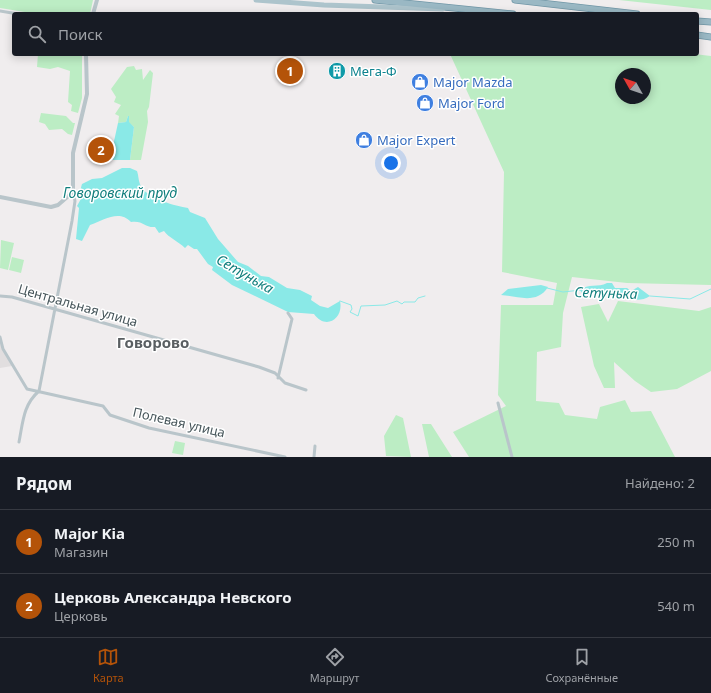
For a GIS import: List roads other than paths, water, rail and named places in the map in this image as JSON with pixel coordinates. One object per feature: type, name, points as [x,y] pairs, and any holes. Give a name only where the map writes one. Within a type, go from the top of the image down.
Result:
[{"type":"highway","points":[[375,0],[496,12]]},
{"type":"highway","points":[[515,0],[620,12]]},
{"type":"highway","points":[[699,21],[711,22]]},
{"type":"highway","points":[[699,35],[711,37]]},
{"type":"main road","points":[[256,0],[324,6],[473,9]]},
{"type":"street","points":[[94,12],[97,0]]},
{"type":"street","points":[[0,11],[12,13]]},
{"type":"street","points":[[19,442],[27,405],[30,399],[39,391],[74,209],[73,153],[86,94],[86,56]]},
{"type":"street","points":[[0,198],[51,207],[58,205],[74,192]]},
{"type":"street","name":"Центральная улица","points":[[0,296],[12,297],[259,368],[275,373],[278,378],[285,383],[306,390]]},
{"type":"street","points":[[278,378],[292,319],[288,313]]},
{"type":"street","name":"Полевая улица","points":[[0,337],[3,349],[27,389],[103,406],[110,415],[149,428],[285,457]]},
{"type":"street","points":[[498,403],[512,457]]},
{"type":"street","points":[[314,457],[315,446]]},
{"type":"water","points":[[128,116],[129,122],[134,127],[130,160],[113,160],[111,155],[118,123],[126,122]]},
{"type":"water","name":"Говоровский пруд","points":[[122,168],[130,168],[137,171],[142,188],[157,199],[176,206],[188,208],[190,212],[205,218],[218,239],[238,262],[248,266],[261,276],[269,277],[287,288],[300,290],[312,296],[311,300],[320,306],[328,308],[340,301],[341,307],[337,317],[329,322],[324,322],[314,314],[288,312],[232,285],[212,270],[213,267],[208,264],[197,249],[194,249],[188,245],[185,248],[168,236],[164,231],[159,233],[155,227],[138,222],[131,222],[122,216],[106,218],[90,225],[82,241],[76,239],[79,208],[77,206],[82,197],[80,191],[82,184],[92,179],[102,178]]},
{"type":"water","points":[[612,283],[615,288],[627,288],[631,291],[638,287],[650,296],[641,300],[613,295],[591,297],[582,293],[580,290],[586,287]]},
{"type":"water","points":[[541,285],[548,287],[543,293],[533,298],[520,298],[501,295],[508,289]]},
{"type":"waterway","name":"Сетунька","points":[[547,288],[563,292],[581,290]]},
{"type":"waterway","name":"Сетунька","points":[[650,296],[690,299],[711,289]]},
{"type":"waterway","name":"Сетунька","points":[[340,301],[351,305],[352,309],[350,312],[358,316],[361,306],[385,305],[397,301],[402,304],[404,302],[415,302],[418,298],[425,296]]},
{"type":"place","name":"Major Kia","points":[[290,71]]},
{"type":"place","name":"Мега-Ф","points":[[337,71]]},
{"type":"place","name":"Major Mazda","points":[[420,82]]},
{"type":"place","name":"Major Ford","points":[[425,103]]},
{"type":"place","name":"Major Expert","points":[[364,140]]},
{"type":"place","name":"Церковь Александра Невского","points":[[101,150]]},
{"type":"district","name":"Говорово","points":[[153,343]]}]
